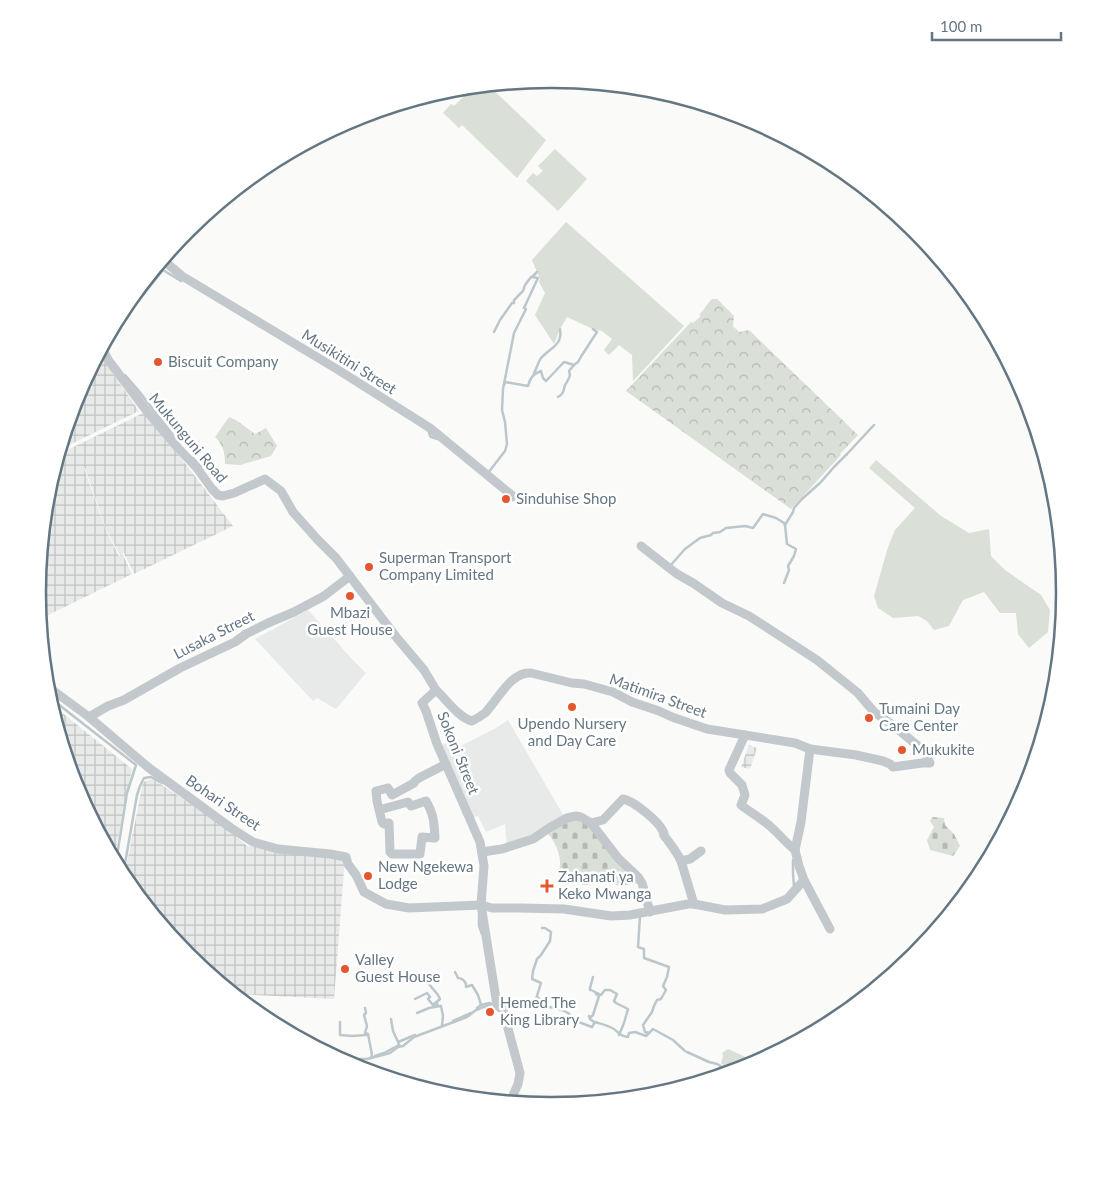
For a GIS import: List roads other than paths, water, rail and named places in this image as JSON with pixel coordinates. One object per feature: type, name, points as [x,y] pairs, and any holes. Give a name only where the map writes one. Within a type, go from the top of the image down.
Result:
[{"type":"street","name":"Musikitini Street","points":[[168,264],[182,276],[340,371],[430,428],[514,497]]},
{"type":"street","name":"Mukunguni Road","points":[[106,355],[146,410],[218,495],[223,496],[234,493],[265,479],[281,492],[293,512],[336,558],[350,576]]},
{"type":"street","name":"Matimira Street","points":[[436,690],[466,720],[472,721],[483,715],[516,677],[531,673],[613,692],[632,702],[707,729],[795,743],[810,749],[848,754],[883,762],[893,767],[930,763],[924,751],[874,712],[858,693],[817,660],[749,616],[722,603],[677,574],[641,546]]},
{"type":"street","points":[[350,576],[424,670],[436,690]]},
{"type":"street","name":"Lusaka Street","points":[[89,717],[108,706],[124,700],[180,668],[294,612],[338,586],[350,576]]},
{"type":"street","name":"Sokoni Street","points":[[436,690],[422,703],[437,744],[478,837],[482,853],[484,874],[481,905],[497,1006],[503,1010],[520,1073],[513,1096]]},
{"type":"street","name":"Bohari Street","points":[[56,693],[89,717],[157,774],[252,842],[278,849],[346,857],[364,892],[386,904],[409,908],[481,905]]},
{"type":"street","points":[[745,735],[729,770],[742,785],[745,795],[741,805],[771,827],[795,850]]},
{"type":"street","points":[[810,749],[801,822],[795,850],[798,866],[804,880],[830,929]]},
{"type":"street","points":[[379,810],[408,802],[412,806],[426,800],[432,810],[435,822],[435,838],[422,837],[420,854],[392,854],[390,852],[389,823],[382,824],[377,801],[376,791],[388,788],[392,796],[414,784],[415,780],[446,764]]},
{"type":"street","points":[[591,823],[603,820],[623,799],[631,801],[643,810],[662,830],[664,836],[678,854],[694,904]]},
{"type":"street","points":[[482,853],[533,840],[567,818],[581,817],[591,823],[618,858],[638,876],[642,883],[650,912]]},
{"type":"street","points":[[681,861],[690,859],[701,851]]},
{"type":"street","points":[[481,905],[492,908],[564,909],[611,916],[630,915],[694,904],[725,910],[762,909],[788,899],[804,880]]},
{"type":"waterway","points":[[163,270],[181,281]]},
{"type":"waterway","points":[[488,473],[505,451],[507,444],[502,410],[503,389],[514,333],[538,278],[532,277],[537,272]]},
{"type":"waterway","points":[[494,332],[500,320],[523,291],[531,277]]},
{"type":"waterway","points":[[534,373],[541,358],[558,343],[560,329]]},
{"type":"waterway","points":[[504,385],[505,382],[528,386],[532,377],[541,371],[546,381],[564,362],[574,365],[578,362],[597,332],[593,329]]},
{"type":"waterway","points":[[558,397],[563,392],[569,379],[569,371],[574,365]]},
{"type":"waterway","points":[[125,375],[173,435]]},
{"type":"waterway","points":[[784,583],[789,570],[788,566],[796,549],[787,544],[785,525],[794,508],[874,425]]},
{"type":"waterway","points":[[428,429],[431,437],[438,439]]},
{"type":"waterway","points":[[193,458],[201,467]]},
{"type":"waterway","points":[[670,566],[685,549],[700,538],[720,532],[726,528],[745,526],[753,528],[763,514],[776,518],[785,525]]},
{"type":"waterway","points":[[59,705],[136,765],[127,793],[118,851]]},
{"type":"waterway","points":[[125,863],[140,786],[144,778],[151,777],[162,783]]},
{"type":"waterway","points":[[793,860],[794,887]]},
{"type":"waterway","points":[[479,915],[479,926],[482,934]]},
{"type":"waterway","points":[[640,916],[638,947],[644,949],[644,958],[669,967],[663,986],[666,990],[661,999],[657,1000],[652,1012],[643,1025],[645,1032],[649,1033]]},
{"type":"waterway","points":[[537,1001],[541,983],[532,979],[533,971],[537,959],[550,941],[551,932],[542,928]]},
{"type":"waterway","points":[[455,972],[458,978],[465,982],[466,987],[472,985],[481,1005]]},
{"type":"waterway","points":[[590,990],[593,977]]},
{"type":"waterway","points":[[424,978],[440,999],[433,1005],[437,1003],[438,1006],[434,1007],[441,1006],[442,1026]]},
{"type":"waterway","points":[[591,990],[601,995],[605,990],[610,990],[617,994],[614,1001],[628,1009],[619,1035]]},
{"type":"waterway","points":[[415,999],[427,993],[430,997],[428,999],[433,1005]]},
{"type":"waterway","points":[[594,1022],[589,1016],[593,1015],[599,996],[596,994]]},
{"type":"waterway","points":[[537,997],[544,1002],[543,1005]]},
{"type":"waterway","points":[[502,1005],[505,1006],[509,1001],[519,1001],[521,1007],[530,1007],[537,1001],[548,1007],[565,1011],[573,1017],[573,1020],[592,1027],[595,1022],[615,1029],[628,1037],[629,1033],[635,1032],[646,1036],[653,1029],[673,1040],[685,1051]]},
{"type":"waterway","points":[[477,1008],[490,1003]]},
{"type":"waterway","points":[[358,1059],[367,1059],[390,1053],[414,1037],[467,1017],[476,1010],[494,1003]]},
{"type":"waterway","points":[[417,1013],[434,1007]]},
{"type":"waterway","points":[[365,1008],[366,1013],[364,1015],[367,1026],[365,1033],[368,1034],[371,1058]]},
{"type":"waterway","points":[[453,1021],[471,1013]]},
{"type":"waterway","points":[[391,1019],[393,1031],[399,1044]]},
{"type":"waterway","points":[[340,1022],[340,1035],[366,1035]]},
{"type":"waterway","points":[[398,1042],[415,1035]]},
{"type":"waterway","points":[[375,1056],[399,1045]]},
{"type":"waterway","points":[[687,1052],[722,1067]]},
{"type":"place","name":"Biscuit Company","points":[[158,362]]},
{"type":"place","name":"Sinduhise Shop","points":[[506,499]]},
{"type":"place","name":"Superman Transport Company Limited","points":[[369,567]]},
{"type":"place","name":"Mbazi Guest House","points":[[350,596]]},
{"type":"place","name":"Upendo Nursery and Day Care","points":[[572,707]]},
{"type":"place","name":"Tumaini Day Care Center","points":[[869,718]]},
{"type":"place","name":"Mukukite","points":[[902,750]]},
{"type":"place","name":"New Ngekewa Lodge","points":[[368,876]]},
{"type":"place","name":"Zahanati ya Keko Mwanga","points":[[547,886]]},
{"type":"place","name":"Valley Guest House","points":[[345,969]]},
{"type":"place","name":"Hemed The King Library","points":[[490,1012]]}]
